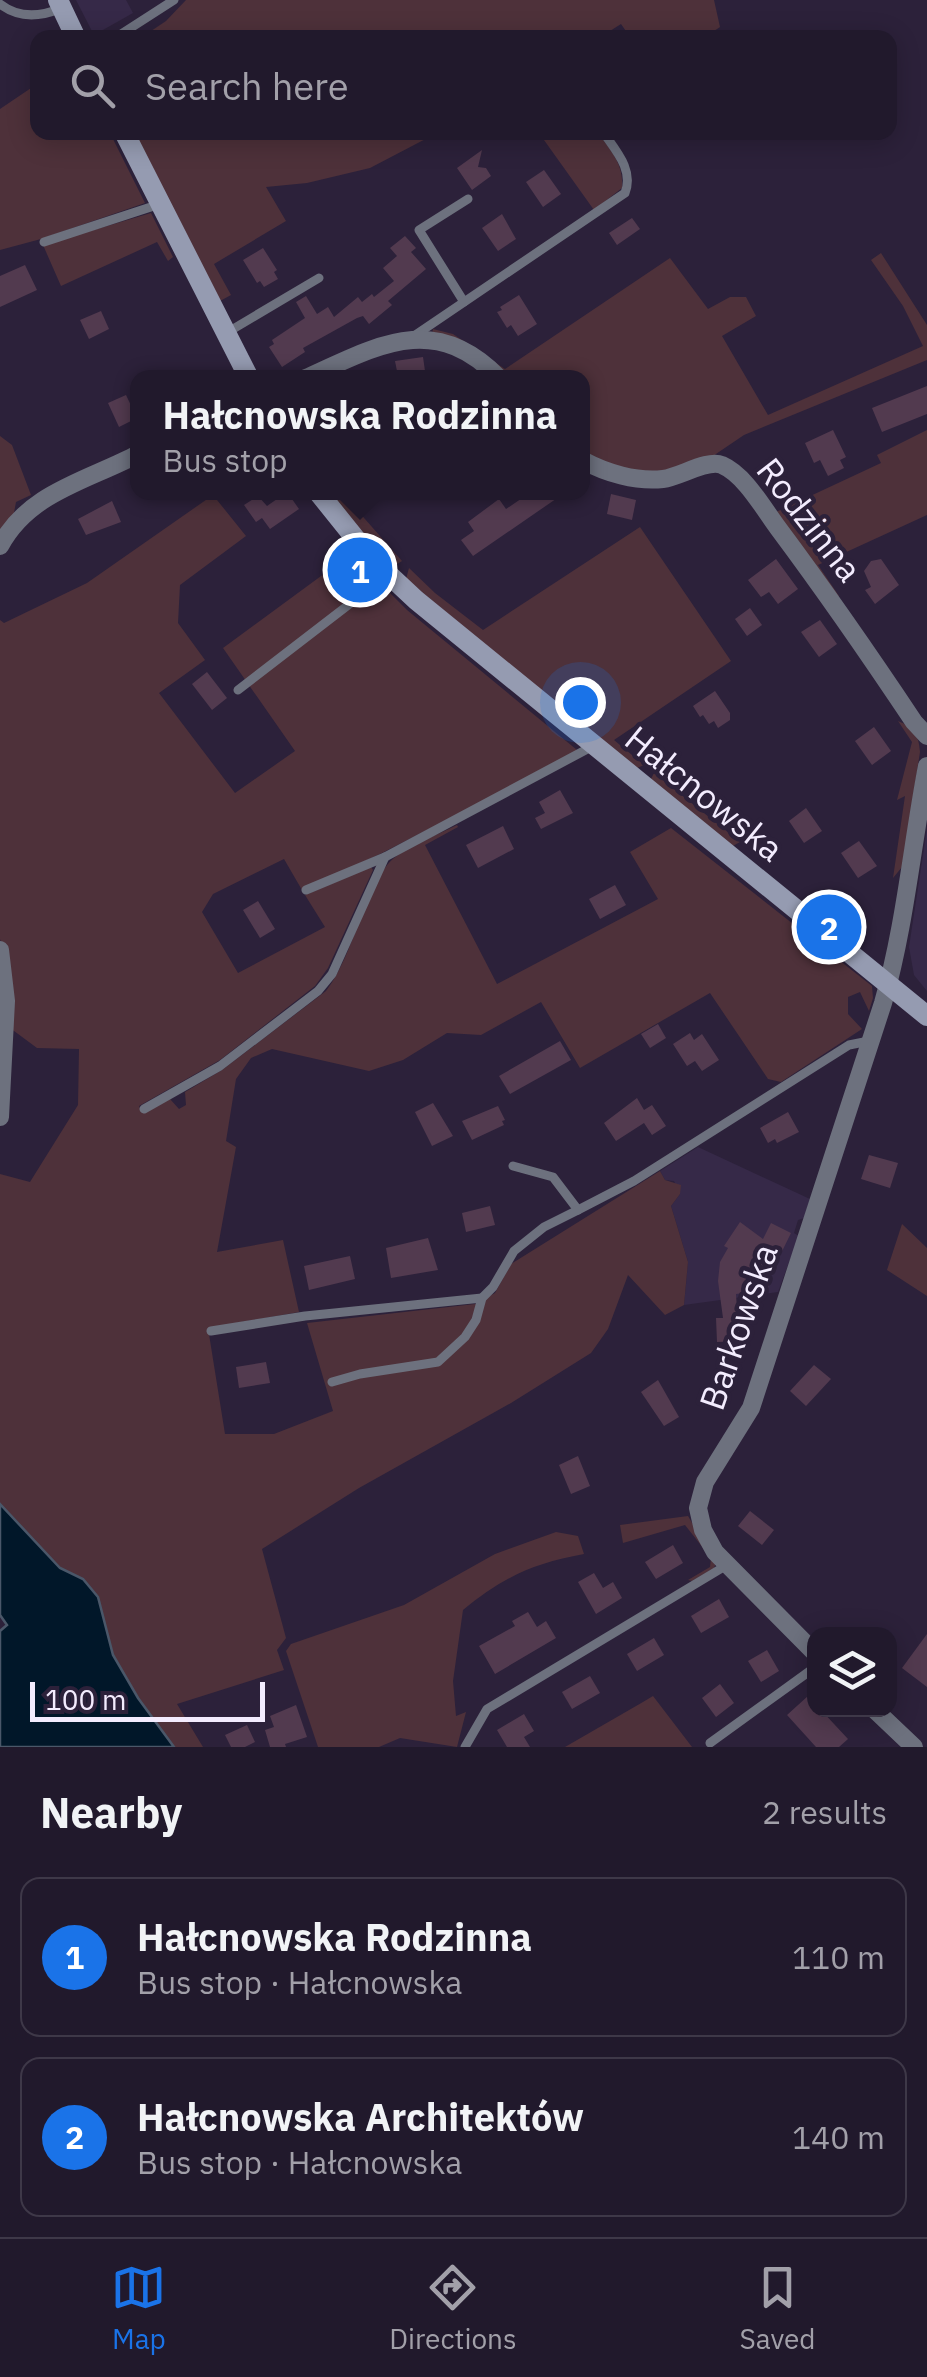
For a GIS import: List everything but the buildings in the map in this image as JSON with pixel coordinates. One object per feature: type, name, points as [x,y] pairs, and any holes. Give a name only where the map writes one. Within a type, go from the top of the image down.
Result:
[{"type":"street","points":[[60,4],[72,30]]},
{"type":"street","points":[[128,140],[245,370]]},
{"type":"street","points":[[323,370],[362,352],[426,338],[471,354],[490,370]]},
{"type":"street","points":[[0,546],[15,521],[35,503],[130,458]]},
{"type":"street","name":"Rodzinna","points":[[590,463],[652,480],[676,477],[712,464],[729,470],[756,498],[927,736]]},
{"type":"street","name":"Hałcnowska","points":[[325,500],[387,575],[927,1016]]},
{"type":"street","name":"Barkowska","points":[[807,1645],[728,1566],[703,1530],[698,1508],[702,1490],[751,1408],[889,983],[927,766]]},
{"type":"street","points":[[0,950],[6,1000],[0,1117]]},
{"type":"street","points":[[882,1717],[914,1747]]},
{"type":"lane","points":[[127,30],[174,0]]},
{"type":"lane","points":[[0,4],[30,16],[60,4]]},
{"type":"lane","points":[[408,339],[625,193],[626,170],[608,140]]},
{"type":"lane","points":[[464,302],[419,230],[468,198]]},
{"type":"lane","points":[[44,242],[160,204]]},
{"type":"lane","points":[[226,333],[319,278]]},
{"type":"lane","points":[[238,690],[387,575]]},
{"type":"lane","points":[[306,890],[385,858],[593,746]]},
{"type":"lane","points":[[144,1109],[220,1066],[318,991],[332,974],[385,858]]},
{"type":"lane","points":[[332,1382],[438,1362],[465,1337],[476,1320],[482,1298],[522,1242],[634,1181],[849,1044],[869,1041]]},
{"type":"lane","points":[[177,1091],[180,1102]]},
{"type":"lane","points":[[512,1166],[554,1177],[578,1210]]},
{"type":"lane","points":[[211,1331],[305,1316],[482,1298]]},
{"type":"lane","points":[[465,1747],[488,1710],[728,1566]]},
{"type":"lane","points":[[710,1743],[807,1673]]},
{"type":"shaded area","points":[[76,0],[126,0],[133,13],[103,30],[91,30]]},
{"type":"shaded area","points":[[186,0],[714,0],[720,27],[625,30],[621,24],[612,30],[152,30]]},
{"type":"shaded area","points":[[30,89],[30,140],[114,140],[145,203],[0,250],[0,109]]},
{"type":"shaded area","points":[[136,140],[424,140],[370,168],[307,183],[266,187],[286,221],[214,264],[231,295],[220,301]]},
{"type":"shaded area","points":[[544,140],[603,140],[612,152],[619,165],[622,188],[594,210]]},
{"type":"shaded area","points":[[151,213],[173,257],[168,261],[157,242],[61,286],[43,245]]},
{"type":"shaded area","points":[[881,253],[927,325],[927,360],[744,435],[710,458],[681,471],[635,474],[590,457],[590,370],[492,370],[432,335],[433,329],[453,334],[505,369],[670,258],[708,309],[730,297],[746,297],[756,316],[722,336],[768,415],[923,346],[903,306],[871,260]]},
{"type":"shaded area","points":[[927,430],[927,515],[818,565],[839,596],[834,597],[776,512],[881,463],[877,455]]},
{"type":"shaded area","points":[[0,436],[12,445],[31,495],[16,502],[13,518],[0,539]]},
{"type":"shaded area","points":[[206,500],[217,500],[246,536],[180,585],[178,623],[205,660],[159,693],[235,793],[295,751],[223,648],[351,554],[407,610],[577,750],[380,854],[302,890],[284,859],[213,894],[202,912],[238,973],[325,927],[305,895],[371,867],[373,870],[328,968],[315,986],[220,1060],[139,1106],[142,1113],[170,1099],[179,1109],[186,1105],[185,1092],[222,1070],[326,991],[336,977],[384,869],[408,848],[457,825],[425,845],[497,984],[658,899],[630,852],[671,828],[872,986],[869,1011],[860,992],[848,997],[848,1014],[862,1029],[781,1082],[768,1079],[710,993],[580,1068],[541,1002],[481,1035],[447,1033],[403,1060],[369,1071],[272,1049],[251,1058],[236,1079],[226,1141],[236,1147],[217,1252],[283,1240],[299,1312],[208,1328],[225,1434],[274,1434],[333,1411],[307,1323],[475,1304],[495,1293],[511,1264],[660,1171],[665,1180],[681,1185],[671,1206],[688,1262],[684,1305],[665,1315],[628,1275],[608,1329],[591,1353],[262,1549],[286,1638],[277,1650],[284,1670],[177,1704],[203,1747],[174,1747],[113,1655],[98,1597],[83,1580],[60,1568],[0,1504],[0,1174],[30,1182],[78,1105],[79,1049],[37,1048],[10,1028],[7,964],[0,939],[0,620],[4,623],[87,583]]},
{"type":"shaded area","points":[[334,500],[348,500],[402,561],[394,566]]},
{"type":"shaded area","points":[[640,527],[731,661],[614,740],[644,765],[635,769],[406,579],[409,568],[483,630]]},
{"type":"shaded area","points":[[898,721],[914,732],[920,752],[902,867],[893,878],[905,796],[897,800],[912,742]]},
{"type":"shaded area","points":[[654,773],[740,842],[731,847],[650,781]]},
{"type":"shaded area","points":[[927,829],[927,991],[914,975],[909,947]]},
{"type":"shaded area","points":[[698,1147],[810,1199],[804,1218],[798,1220],[794,1233],[799,1236],[778,1292],[684,1305],[688,1262],[671,1206],[680,1194],[674,1181],[665,1180],[660,1171]]},
{"type":"shaded area","points":[[902,1224],[927,1248],[927,1296],[887,1270]]},
{"type":"shaded area","points":[[688,1516],[716,1563],[692,1581],[688,1580],[710,1567],[711,1558],[685,1525],[623,1543],[620,1525]]},
{"type":"shaded area","points":[[556,1532],[578,1536],[584,1554],[520,1573],[463,1610],[453,1681],[456,1716],[466,1712],[457,1747],[400,1738],[379,1747],[318,1747],[286,1651],[291,1644],[404,1605],[495,1554]]},
{"type":"shaded area","points":[[653,1696],[692,1747],[565,1747],[643,1702]]},
{"type":"water","points":[[0,1504],[60,1568],[83,1579],[98,1597],[113,1655],[174,1747],[0,1747],[0,1631],[7,1625],[0,1615]]},
{"type":"place","name":"Hałcnowska Rodzinna","points":[[360,570]]},
{"type":"place","name":"Hałcnowska Architektów","points":[[829,927]]}]
